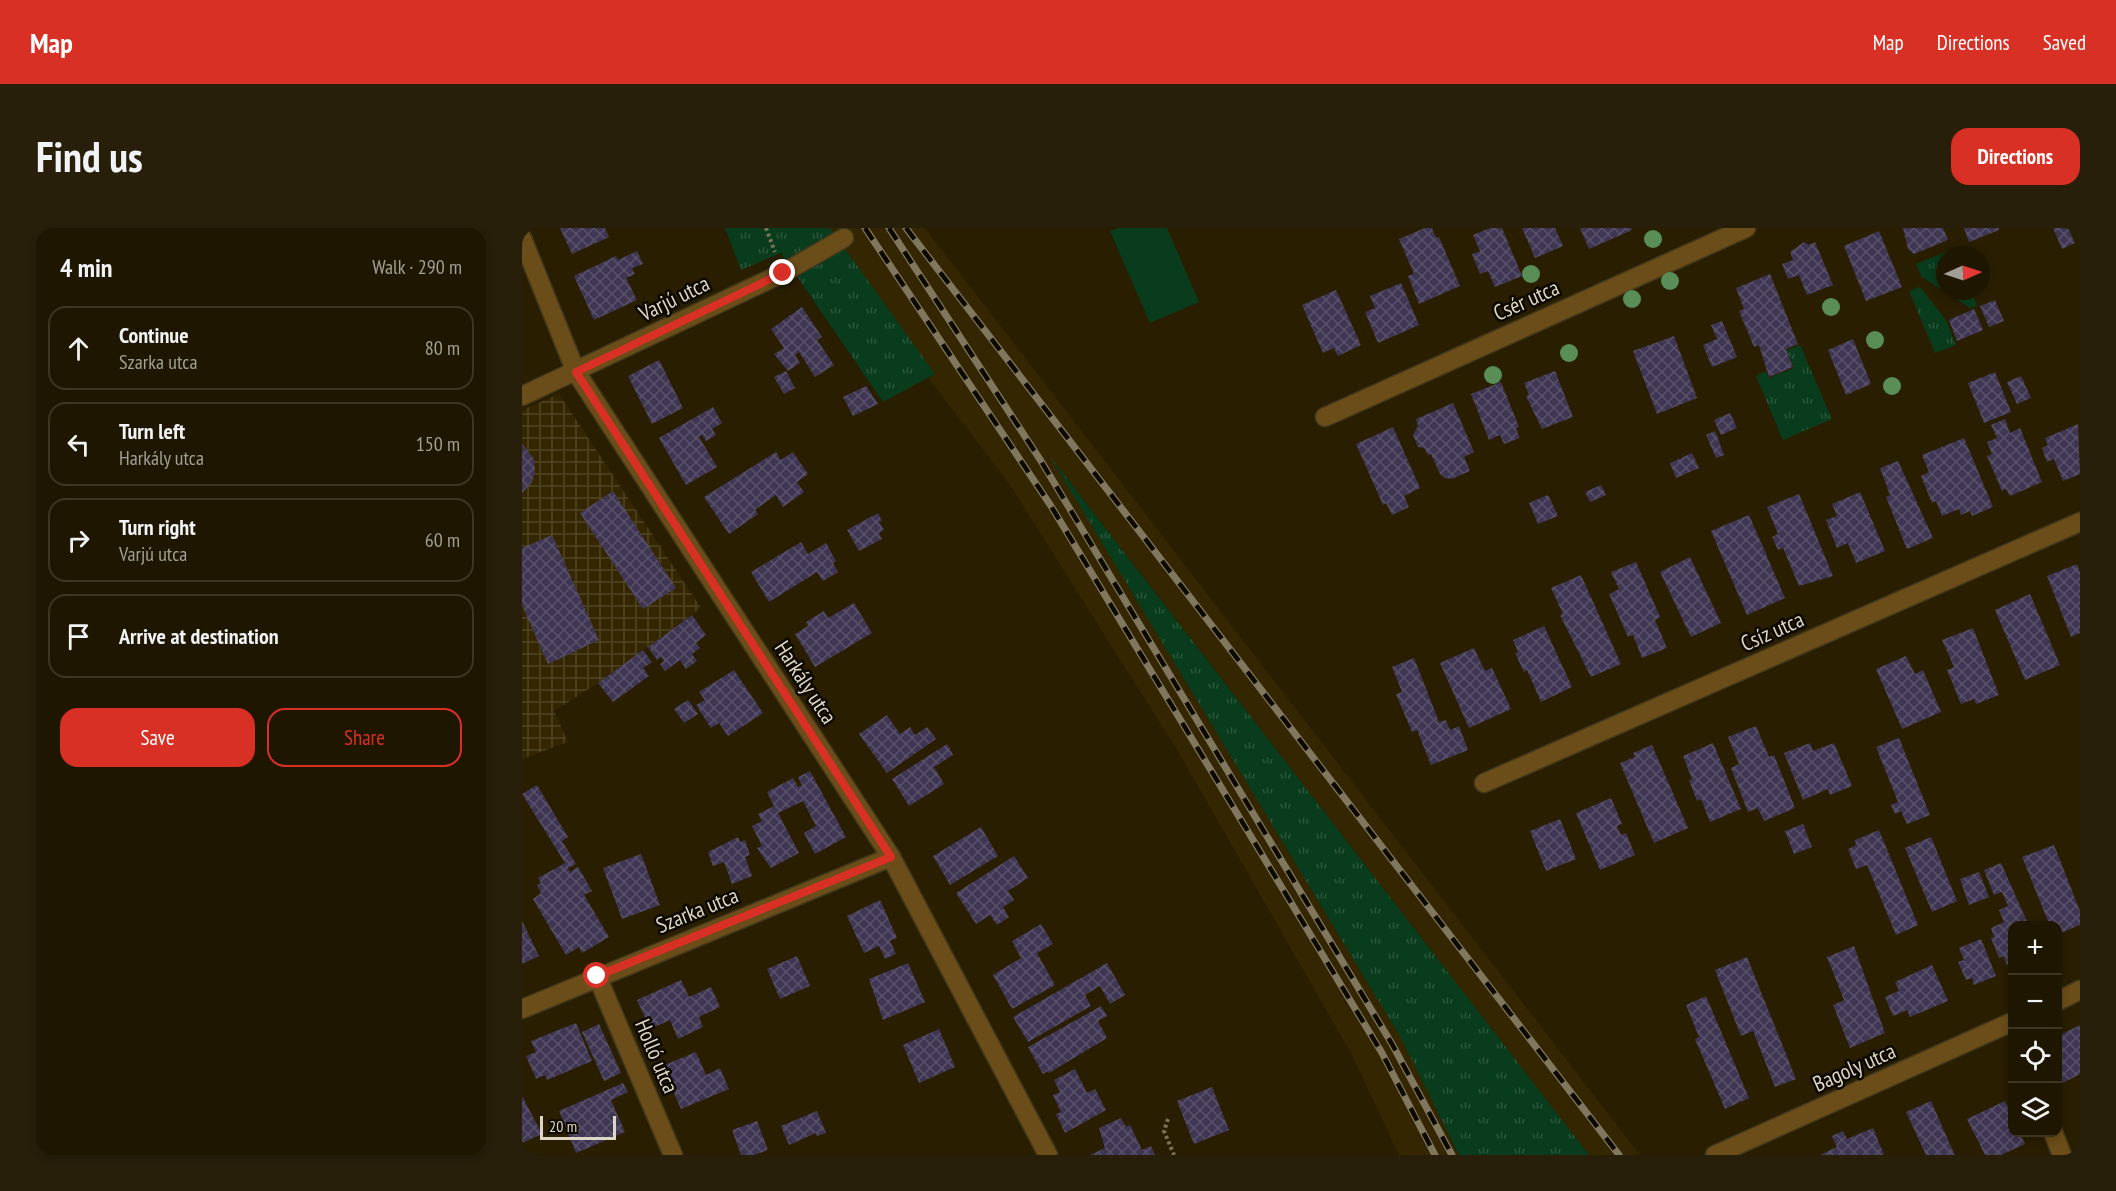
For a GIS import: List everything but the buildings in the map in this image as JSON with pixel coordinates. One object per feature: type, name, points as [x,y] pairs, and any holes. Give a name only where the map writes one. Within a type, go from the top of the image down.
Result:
[{"type":"street","name":"Csér utca","points":[[1326,417],[1746,228]]},
{"type":"street","name":"Harkály utca","points":[[522,238],[576,372],[891,857],[1048,1155]]},
{"type":"street","name":"Varjú utca","points":[[522,396],[783,273],[844,238]]},
{"type":"street","name":"Csíz utca","points":[[1484,783],[2080,522]]},
{"type":"street","name":"Szarka utca","points":[[522,1009],[597,976],[891,857]]},
{"type":"street","name":"Holló utca","points":[[597,976],[673,1155]]},
{"type":"street","points":[[2062,999],[2080,990]]},
{"type":"street","name":"Bagoly utca","points":[[1714,1155],[2008,1027]]},
{"type":"street","points":[[2055,1137],[2062,1155]]},
{"type":"path","points":[[1168,1119],[1164,1131],[1174,1155]]},
{"type":"shaded area","points":[[830,228],[925,228],[1640,1155],[1589,1155],[1054,461],[1401,1038],[1459,1155],[1399,1155],[1352,1055],[1180,755],[1010,485],[929,379],[934,374]]},
{"type":"shaded area","points":[[559,394],[701,608],[598,683],[554,711],[568,742],[522,759],[522,410]]},
{"type":"green space","points":[[725,228],[830,228],[935,374],[883,402],[781,253],[741,270]]},
{"type":"green space","points":[[1118,228],[1167,228],[1199,302],[1150,323],[1110,231]]},
{"type":"green space","points":[[1936,256],[1936,286],[1922,277],[1916,264]]},
{"type":"green space","points":[[1920,287],[1946,320],[1956,345],[1935,353],[1909,291]]},
{"type":"green space","points":[[1958,300],[1975,300],[1977,306],[1970,308]]},
{"type":"green space","points":[[1800,345],[1832,419],[1783,440],[1756,376],[1766,371],[1769,378],[1794,368],[1787,350]]},
{"type":"green space","points":[[1049,455],[1589,1155],[1459,1155],[1401,1038]]},
{"type":"railway","points":[[865,228],[1051,506],[1382,1053],[1435,1155]]},
{"type":"railway","points":[[889,228],[1041,461],[1392,1044],[1452,1155]]},
{"type":"railway","points":[[906,228],[1619,1155]]},
{"type":"route","points":[[597,976],[891,857],[576,372],[783,273]]}]
